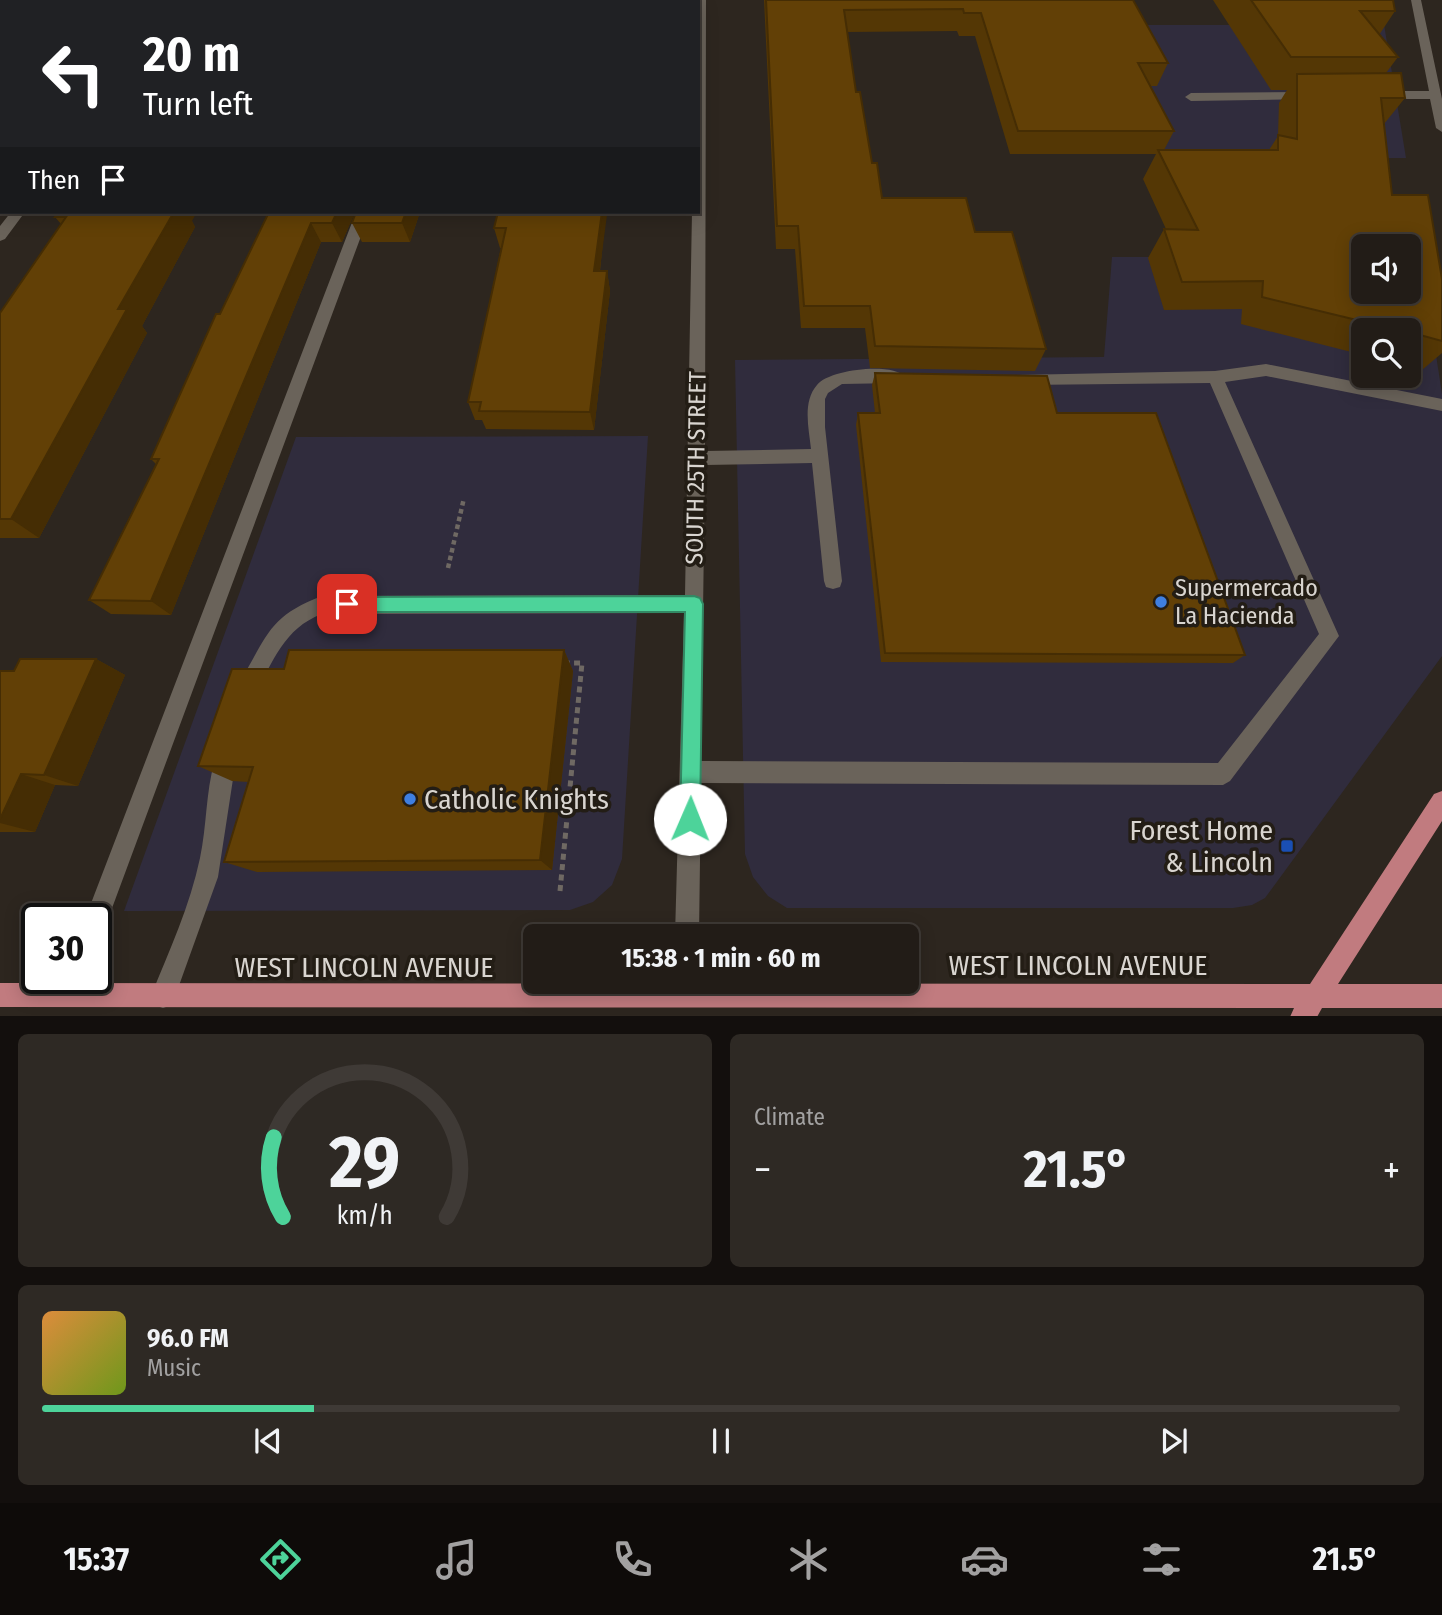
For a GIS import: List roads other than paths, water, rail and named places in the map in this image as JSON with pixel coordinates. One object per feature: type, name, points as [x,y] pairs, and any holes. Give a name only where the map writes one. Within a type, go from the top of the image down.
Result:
[{"type":"main road","points":[[1303,1016],[1442,802]]},
{"type":"main road","name":"WEST LINCOLN AVENUE","points":[[112,991],[163,996],[523,991]]},
{"type":"main road","name":"WEST LINCOLN AVENUE","points":[[919,991],[1442,996]]},
{"type":"main road","name":"WEST LINCOLN AVENUE","points":[[0,995],[21,993]]},
{"type":"street","name":"SOUTH 25TH STREET","points":[[700,114],[701,0]]},
{"type":"street","points":[[1416,0],[1442,128]]},
{"type":"street","points":[[1365,95],[1434,94]]},
{"type":"street","points":[[1191,97],[1312,95]]},
{"type":"street","points":[[0,236],[16,214]]},
{"type":"street","points":[[102,903],[362,214]]},
{"type":"street","name":"SOUTH 25TH STREET","points":[[687,924],[699,214]]},
{"type":"street","points":[[1003,379],[1215,377],[1266,370],[1442,405]]},
{"type":"street","points":[[833,581],[816,400],[825,386],[842,376],[909,377]]},
{"type":"street","points":[[691,772],[1223,774],[1329,636],[1215,377]]},
{"type":"street","points":[[697,458],[820,456]]},
{"type":"street","points":[[240,710],[248,687],[282,628],[301,613],[322,605],[694,604]]},
{"type":"street","points":[[163,996],[211,857],[218,781],[233,734]]},
{"type":"place","name":"Supermercado La Hacienda","points":[[1161,602]]},
{"type":"place","name":"Catholic Knights","points":[[410,799]]},
{"type":"place","name":"Forest Home & Lincoln","points":[[1287,846]]}]
